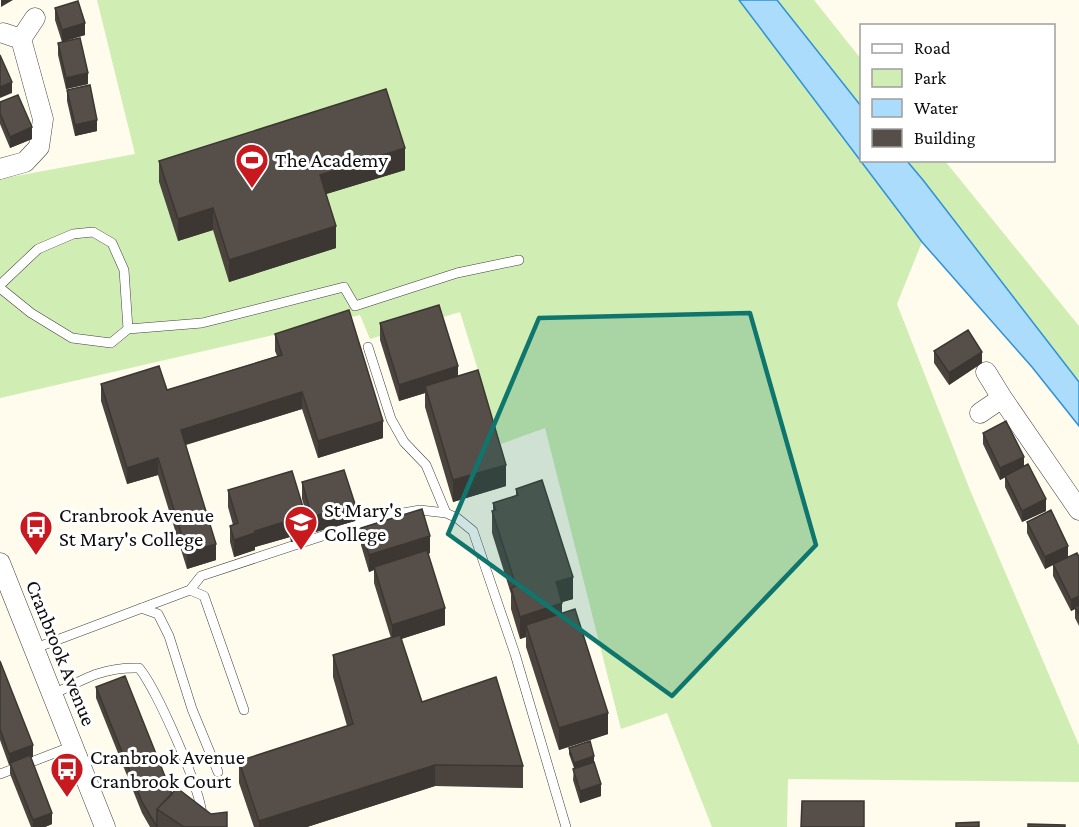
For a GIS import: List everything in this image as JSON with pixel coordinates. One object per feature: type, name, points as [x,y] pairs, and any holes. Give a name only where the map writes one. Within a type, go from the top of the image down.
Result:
[{"type":"street","points":[[0,169],[25,162],[39,147],[43,119],[12,36],[35,18]]},
{"type":"street","points":[[986,372],[1002,399],[1079,510]]},
{"type":"street","points":[[980,413],[1002,399]]},
{"type":"street","name":"Cranbrook Avenue","points":[[0,563],[105,827]]},
{"type":"lane","points":[[128,329],[124,270],[112,243],[93,232],[73,234],[38,249],[0,287],[31,313],[72,338],[111,343],[128,329],[202,323],[344,287],[355,306],[457,273],[519,261]]},
{"type":"lane","points":[[368,347],[391,419],[404,442],[426,465],[446,513]]},
{"type":"lane","points":[[33,649],[190,590],[201,576],[380,517],[420,510],[446,513],[457,518],[473,531],[515,654],[566,827]]},
{"type":"lane","points":[[190,590],[204,596],[244,710]]},
{"type":"lane","points":[[141,608],[158,614],[169,636],[192,709],[218,772]]},
{"type":"lane","points":[[52,694],[99,672],[139,668],[147,677],[192,779],[202,813],[201,822]]},
{"type":"lane","points":[[0,774],[73,746]]},
{"type":"highlighted area","points":[[750,313],[816,545],[672,696],[448,534],[539,318]]},
{"type":"green space","points":[[97,0],[739,0],[922,242],[897,304],[970,490],[1079,745],[1079,782],[788,779],[787,827],[712,827],[667,713],[621,729],[545,428],[501,444],[460,312],[370,339],[360,315],[0,398],[0,179],[135,154]]},
{"type":"green space","points":[[777,0],[814,0],[860,58],[860,105]]},
{"type":"green space","points":[[908,162],[946,162],[1079,326],[1079,382]]},
{"type":"water","points":[[739,0],[777,0],[860,105],[860,160]]},
{"type":"water","points":[[862,162],[908,162],[923,180],[1079,382],[1079,426],[1032,367],[922,242]]},
{"type":"building","points":[[78,1],[85,23],[62,30],[55,8]]},
{"type":"building","points":[[80,38],[88,73],[66,78],[58,43]]},
{"type":"building","points":[[0,55],[12,82],[0,87]]},
{"type":"building","points":[[90,85],[97,120],[75,125],[67,90]]},
{"type":"building","name":"The Academy","points":[[386,89],[405,148],[320,175],[336,226],[229,260],[213,208],[178,219],[159,161]]},
{"type":"building","points":[[18,95],[32,127],[10,137],[0,113],[0,102]]},
{"type":"building","points":[[439,305],[458,366],[399,385],[380,323]]},
{"type":"building","points":[[349,310],[383,421],[318,441],[302,392],[181,430],[216,544],[187,552],[158,458],[127,468],[101,384],[159,366],[167,390],[282,355],[275,334]]},
{"type":"building","points":[[968,330],[982,352],[949,373],[934,351]]},
{"type":"building","points":[[478,370],[506,465],[453,480],[425,386]]},
{"type":"building","points":[[1006,421],[1024,457],[1000,468],[983,433]]},
{"type":"building","points":[[1028,464],[1046,499],[1022,511],[1005,476]]},
{"type":"building","points":[[344,470],[355,504],[312,517],[302,482]]},
{"type":"building","points":[[292,471],[307,520],[291,525],[290,520],[234,540],[230,526],[238,523],[228,490]]},
{"type":"building","points":[[542,480],[573,577],[556,582],[562,603],[520,617],[511,588],[516,586],[492,511],[496,510],[493,503],[518,495],[516,489]]},
{"type":"building","points":[[422,509],[430,536],[369,555],[361,528]]},
{"type":"building","points":[[1051,510],[1068,546],[1045,557],[1027,522]]},
{"type":"building","points":[[427,550],[445,608],[392,625],[374,567]]},
{"type":"building","points":[[1077,553],[1079,557],[1079,596],[1071,600],[1053,564]]},
{"type":"building","points":[[575,609],[608,713],[559,728],[526,625]]},
{"type":"building","points":[[400,635],[422,702],[496,677],[523,766],[435,765],[259,821],[239,761],[353,724],[333,655]]},
{"type":"building","points":[[0,661],[33,745],[9,754],[0,729]]},
{"type":"building","points":[[125,676],[172,794],[157,809],[157,827],[142,802],[96,687]]},
{"type":"building","points":[[590,741],[594,756],[574,763],[569,748]]},
{"type":"building","points":[[30,755],[52,813],[33,820],[10,763]]},
{"type":"building","points":[[594,762],[601,784],[580,791],[573,769]]},
{"type":"building","points":[[177,788],[211,814],[227,812],[227,827],[184,827],[157,809]]},
{"type":"building","points":[[802,801],[864,801],[864,827],[801,827]]},
{"type":"building","points":[[979,822],[979,827],[956,827],[956,823]]},
{"type":"building","points":[[1028,824],[1065,825],[1065,827],[1028,827]]},
{"type":"place","name":"The Academy","points":[[252,189]]},
{"type":"place","name":"St Mary's College","points":[[301,551]]},
{"type":"place","name":"Cranbrook Avenue St Mary's College","points":[[36,556]]},
{"type":"place","name":"Cranbrook Avenue Cranbrook Court","points":[[67,798]]}]
